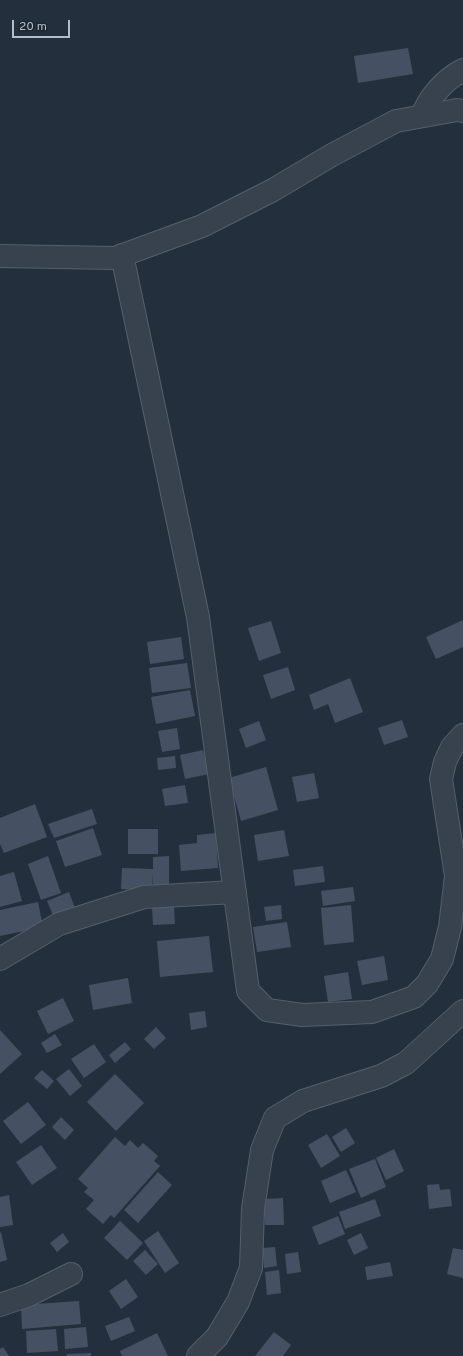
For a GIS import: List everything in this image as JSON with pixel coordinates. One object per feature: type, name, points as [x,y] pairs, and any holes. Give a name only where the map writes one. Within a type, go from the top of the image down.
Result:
[{"type":"street","points":[[422,116],[427,104],[451,76],[463,70]]},
{"type":"street","points":[[0,256],[115,258],[202,226],[273,190],[332,155],[396,121],[457,110],[463,111]]},
{"type":"street","points":[[122,255],[198,617],[248,991],[266,1010],[302,1015],[372,1012],[414,997],[427,984],[442,959],[450,927],[456,876],[441,779],[445,762],[452,746],[463,735]]},
{"type":"street","points":[[463,752],[463,758]]},
{"type":"street","points":[[0,959],[59,924],[144,897],[235,892]]},
{"type":"street","points":[[198,1356],[218,1337],[238,1302],[251,1268],[253,1209],[261,1157],[275,1118],[303,1102],[381,1076],[406,1063],[463,1011]]},
{"type":"street","points":[[0,1305],[28,1295],[71,1274]]},
{"type":"building","points":[[408,48],[413,74],[358,83],[354,56]]},
{"type":"building","points":[[463,620],[463,647],[436,659],[426,637]]},
{"type":"building","points":[[271,621],[281,653],[259,661],[248,628]]},
{"type":"building","points":[[181,637],[184,659],[150,664],[147,642]]},
{"type":"building","points":[[187,663],[191,688],[152,693],[149,668]]},
{"type":"building","points":[[288,667],[295,690],[271,699],[263,675]]},
{"type":"building","points":[[350,678],[363,712],[335,723],[328,704],[314,710],[309,695]]},
{"type":"building","points":[[190,690],[195,716],[156,724],[151,697]]},
{"type":"building","points":[[402,720],[408,737],[384,745],[378,728]]},
{"type":"building","points":[[259,721],[266,740],[246,748],[239,729]]},
{"type":"building","points":[[177,728],[180,749],[162,752],[158,731]]},
{"type":"building","points":[[203,750],[209,774],[185,779],[180,755]]},
{"type":"building","points":[[175,756],[176,768],[158,770],[157,758]]},
{"type":"building","points":[[266,767],[278,810],[241,821],[229,778]]},
{"type":"building","points":[[314,773],[319,798],[297,802],[292,777]]},
{"type":"building","points":[[185,785],[188,803],[165,806],[162,789]]},
{"type":"building","points":[[35,804],[47,837],[4,853],[0,844],[0,818]]},
{"type":"building","points":[[92,809],[97,824],[54,838],[48,824]]},
{"type":"building","points":[[93,828],[102,855],[65,867],[56,841]]},
{"type":"building","points":[[128,829],[158,829],[158,854],[128,854]]},
{"type":"building","points":[[284,830],[289,856],[258,861],[254,835]]},
{"type":"building","points":[[216,833],[218,868],[181,871],[179,845],[197,843],[197,835]]},
{"type":"building","points":[[48,856],[61,893],[41,900],[28,864]]},
{"type":"building","points":[[169,856],[169,891],[153,891],[153,874],[152,891],[121,889],[122,868],[153,869],[153,857]]},
{"type":"building","points":[[323,866],[325,882],[295,886],[293,870]]},
{"type":"building","points":[[14,872],[22,901],[0,907],[0,876]]},
{"type":"building","points":[[353,887],[355,901],[323,906],[321,891]]},
{"type":"building","points":[[69,892],[76,911],[55,920],[47,901]]},
{"type":"building","points":[[38,902],[43,927],[0,936],[0,910]]},
{"type":"building","points":[[281,905],[282,919],[266,921],[264,907]]},
{"type":"building","points":[[351,905],[354,942],[324,945],[321,908]]},
{"type":"building","points":[[174,906],[175,924],[153,925],[152,907]]},
{"type":"building","points":[[287,922],[291,947],[257,952],[253,927]]},
{"type":"building","points":[[209,936],[213,972],[160,977],[157,941]]},
{"type":"building","points":[[384,956],[388,980],[362,985],[357,961]]},
{"type":"building","points":[[348,972],[352,999],[328,1002],[324,976]]},
{"type":"building","points":[[128,978],[132,1003],[93,1010],[89,985]]},
{"type":"building","points":[[63,998],[74,1021],[48,1034],[37,1011]]},
{"type":"building","points":[[205,1011],[207,1027],[191,1030],[189,1013]]},
{"type":"building","points":[[156,1027],[166,1038],[154,1049],[144,1039]]},
{"type":"building","points":[[0,1030],[22,1054],[0,1074]]},
{"type":"building","points":[[55,1034],[62,1045],[47,1053],[41,1043]]},
{"type":"building","points":[[125,1042],[131,1049],[115,1063],[109,1055]]},
{"type":"building","points":[[94,1044],[106,1062],[84,1078],[71,1059]]},
{"type":"building","points":[[69,1069],[82,1086],[70,1096],[56,1079]]},
{"type":"building","points":[[42,1070],[54,1081],[47,1089],[34,1078]]},
{"type":"building","points":[[115,1074],[144,1103],[116,1131],[87,1102]]},
{"type":"building","points":[[28,1102],[46,1125],[21,1144],[3,1121]]},
{"type":"building","points":[[61,1117],[74,1130],[65,1140],[52,1127]]},
{"type":"building","points":[[346,1128],[355,1143],[341,1152],[332,1137]]},
{"type":"building","points":[[327,1134],[340,1156],[321,1168],[308,1145]]},
{"type":"building","points":[[115,1137],[125,1146],[130,1140],[138,1148],[143,1143],[158,1156],[154,1161],[160,1166],[114,1218],[111,1215],[103,1224],[86,1209],[94,1200],[84,1192],[88,1188],[78,1179]]},
{"type":"building","points":[[41,1145],[57,1168],[32,1185],[16,1162]]},
{"type":"building","points":[[394,1149],[404,1171],[386,1180],[376,1158]]},
{"type":"building","points":[[375,1159],[386,1187],[361,1198],[349,1169]]},
{"type":"building","points":[[346,1170],[356,1192],[330,1203],[321,1181]]},
{"type":"building","points":[[158,1172],[172,1185],[138,1223],[124,1210]]},
{"type":"building","points":[[439,1184],[440,1190],[450,1189],[452,1206],[429,1209],[427,1185]]},
{"type":"building","points":[[9,1195],[13,1225],[0,1227],[0,1197]]},
{"type":"building","points":[[283,1198],[284,1225],[265,1225],[264,1199]]},
{"type":"building","points":[[375,1199],[381,1216],[345,1229],[339,1212]]},
{"type":"building","points":[[338,1216],[345,1234],[319,1245],[312,1227]]},
{"type":"building","points":[[120,1221],[143,1243],[127,1260],[104,1238]]},
{"type":"building","points":[[158,1231],[179,1263],[165,1273],[144,1241]]},
{"type":"building","points":[[1,1232],[7,1260],[0,1262],[0,1233]]},
{"type":"building","points":[[63,1233],[69,1242],[57,1252],[50,1243]]},
{"type":"building","points":[[361,1233],[368,1248],[354,1255],[347,1240]]},
{"type":"building","points":[[275,1247],[277,1266],[264,1268],[262,1248]]},
{"type":"building","points":[[453,1248],[463,1250],[463,1278],[447,1274]]},
{"type":"building","points":[[145,1250],[158,1264],[146,1275],[133,1261]]},
{"type":"building","points":[[298,1252],[301,1272],[287,1274],[285,1254]]},
{"type":"building","points":[[390,1262],[393,1276],[367,1280],[365,1267]]},
{"type":"building","points":[[279,1270],[281,1293],[267,1295],[265,1272]]},
{"type":"building","points":[[126,1279],[138,1297],[121,1309],[109,1291]]},
{"type":"building","points":[[79,1301],[81,1324],[22,1329],[21,1305]]},
{"type":"building","points":[[129,1317],[135,1331],[111,1341],[105,1326]]},
{"type":"building","points":[[86,1327],[88,1347],[65,1349],[64,1329]]},
{"type":"building","points":[[56,1329],[58,1351],[27,1353],[26,1331]]},
{"type":"building","points":[[274,1332],[291,1345],[283,1356],[255,1356]]},
{"type":"building","points":[[157,1333],[168,1356],[122,1356],[120,1351]]},
{"type":"building","points":[[3,1347],[9,1356],[0,1356],[0,1349]]},
{"type":"building","points":[[91,1353],[91,1356],[67,1356],[67,1354]]}]
